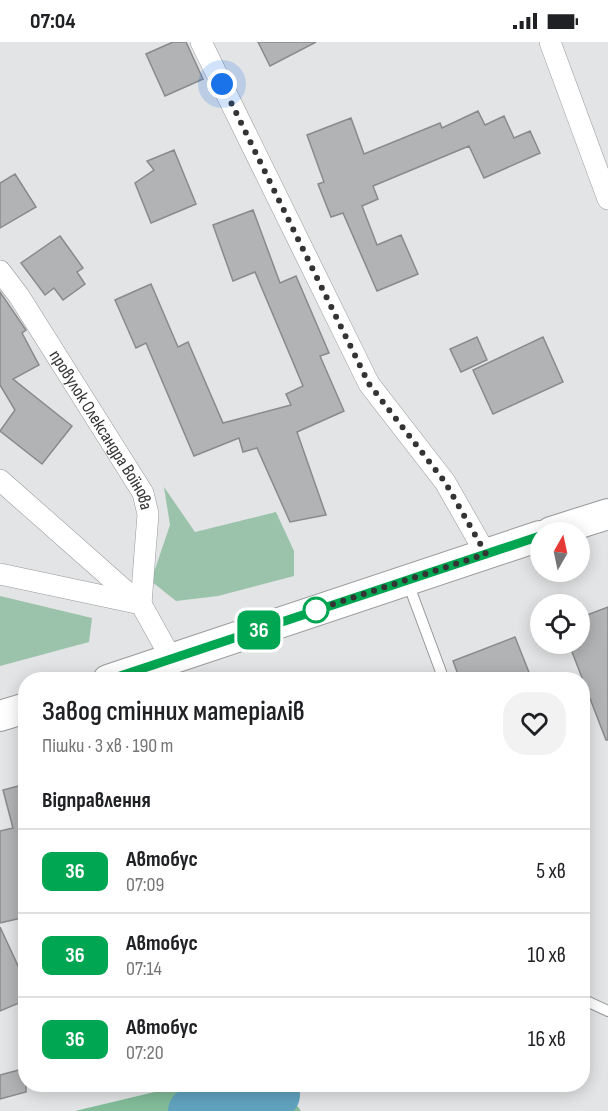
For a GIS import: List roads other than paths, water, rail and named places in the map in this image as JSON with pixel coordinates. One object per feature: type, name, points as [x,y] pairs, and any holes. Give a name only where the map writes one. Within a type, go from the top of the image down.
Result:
[{"type":"main road","points":[[583,522],[608,514]]},
{"type":"main road","points":[[131,672],[530,539]]},
{"type":"main road","points":[[0,716],[18,710]]},
{"type":"street","points":[[201,42],[369,384],[445,482],[486,554]]},
{"type":"street","points":[[550,42],[608,199]]},
{"type":"street","name":"провулок Олександра Воїнова","points":[[0,272],[19,296],[143,493],[148,514],[141,604]]},
{"type":"street","points":[[0,480],[141,604],[171,658]]},
{"type":"street","points":[[0,574],[141,604]]},
{"type":"lane","points":[[407,580],[441,672]]},
{"type":"lane","points":[[590,1003],[608,1011]]},
{"type":"waterway","points":[[191,1111],[277,1095]]}]
